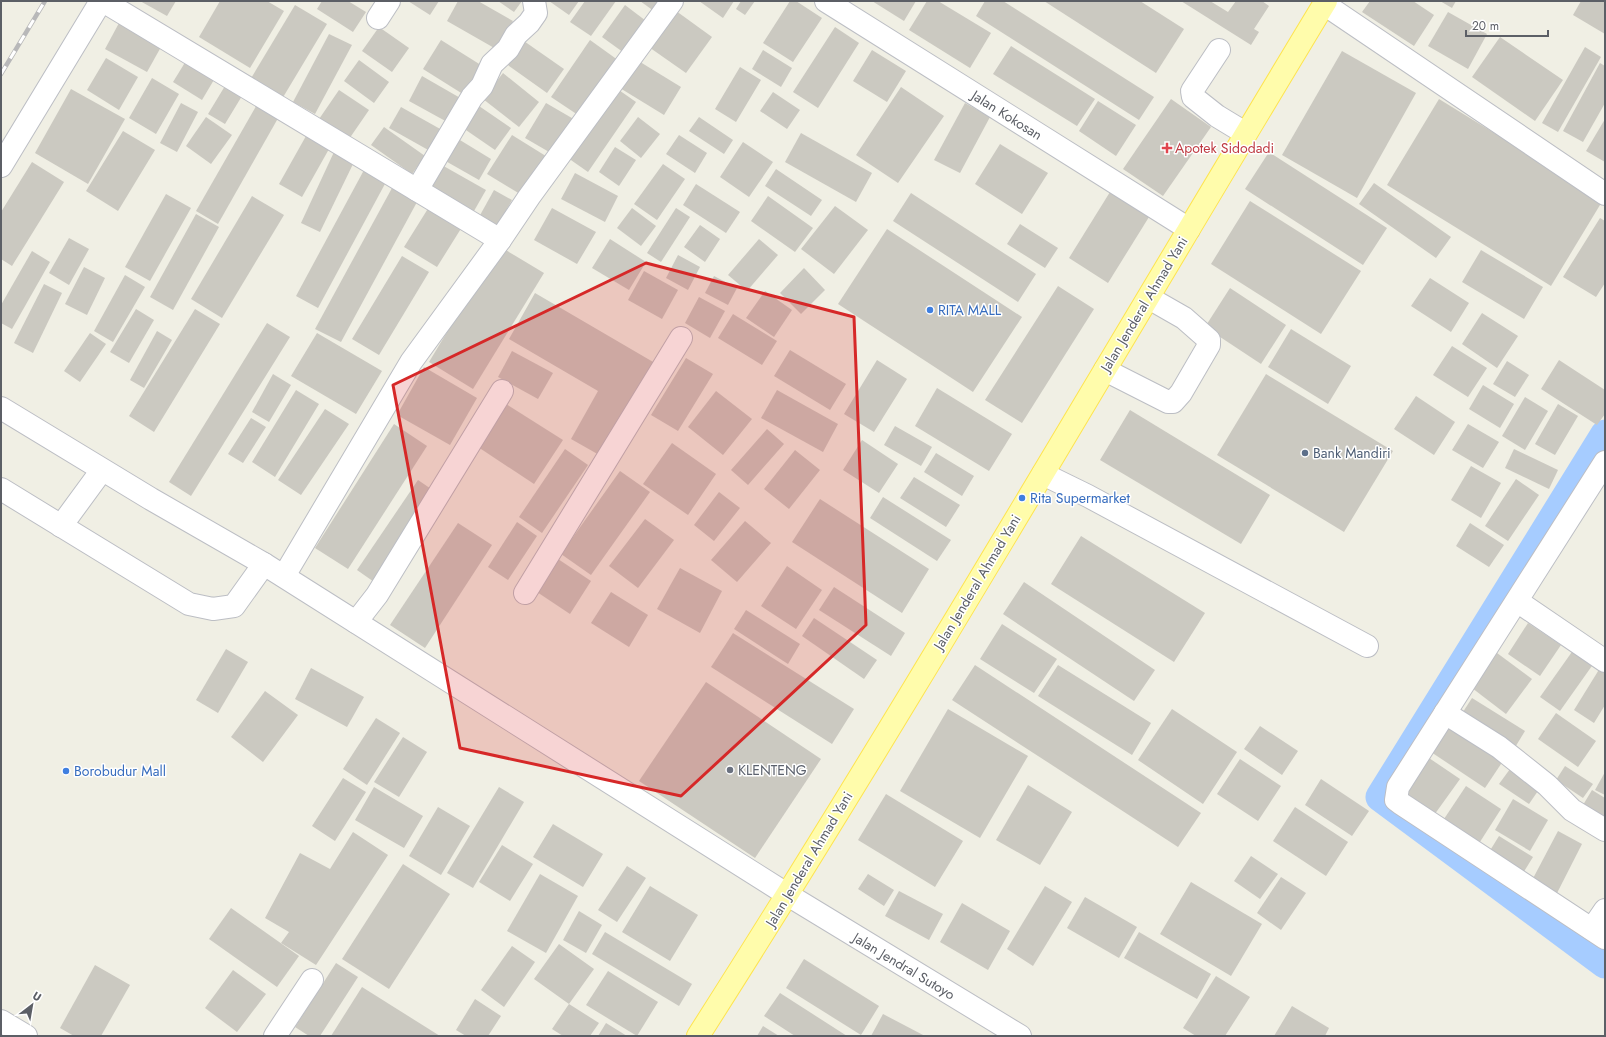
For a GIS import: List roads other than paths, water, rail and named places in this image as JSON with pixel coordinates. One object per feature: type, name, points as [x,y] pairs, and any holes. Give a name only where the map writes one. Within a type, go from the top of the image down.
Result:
[{"type":"main road","name":"Jalan Jenderal Ahmad Yani","points":[[698,1036],[788,895],[1149,298],[1245,133],[1325,3]]},
{"type":"street","points":[[1,166],[102,1],[500,240]]},
{"type":"street","points":[[417,190],[472,97],[482,86],[492,64],[508,49],[516,35],[529,23],[536,13],[534,1]]},
{"type":"street","points":[[284,576],[411,362],[500,240],[528,197],[672,1]]},
{"type":"street","name":"Jalan Kokosan","points":[[826,1],[1189,229]]},
{"type":"street","points":[[1325,3],[1605,194]]},
{"type":"street","points":[[1219,50],[1192,91],[1192,94],[1193,97],[1217,116],[1245,133]]},
{"type":"street","points":[[1105,370],[1168,402],[1173,402],[1181,393],[1209,345],[1209,340],[1184,318],[1149,298]]},
{"type":"street","points":[[525,593],[681,338]]},
{"type":"street","points":[[356,622],[377,595],[502,391]]},
{"type":"street","name":"Jalan Jendral Sutoyo","points":[[1,408],[150,499],[284,576],[788,895],[1020,1036]]},
{"type":"street","points":[[1605,462],[1398,787],[1396,800],[1599,934],[1605,910]]},
{"type":"street","points":[[61,526],[102,470]]},
{"type":"street","points":[[1043,474],[1088,496],[1367,646]]},
{"type":"street","points":[[1,489],[189,604],[213,609],[234,606],[264,564]]},
{"type":"street","points":[[1517,601],[1605,661]]},
{"type":"street","points":[[1445,713],[1499,747],[1547,786],[1572,810],[1605,830]]},
{"type":"street","points":[[276,1036],[312,980]]},
{"type":"street","points":[[1,1021],[26,1036]]},
{"type":"waterway","points":[[1605,434],[1380,797],[1605,964]]},
{"type":"railway","points":[[1,74],[45,1]]},
{"type":"place","name":"Apotek Sidodadi","points":[[1167,148]]},
{"type":"place","name":"RITA MALL","points":[[930,310]]},
{"type":"place","name":"Bank Mandiri","points":[[1305,453]]},
{"type":"place","name":"Rita Supermarket","points":[[1022,498]]},
{"type":"place","name":"KLENTENG","points":[[730,770]]},
{"type":"place","name":"Borobudur Mall","points":[[66,771]]}]
